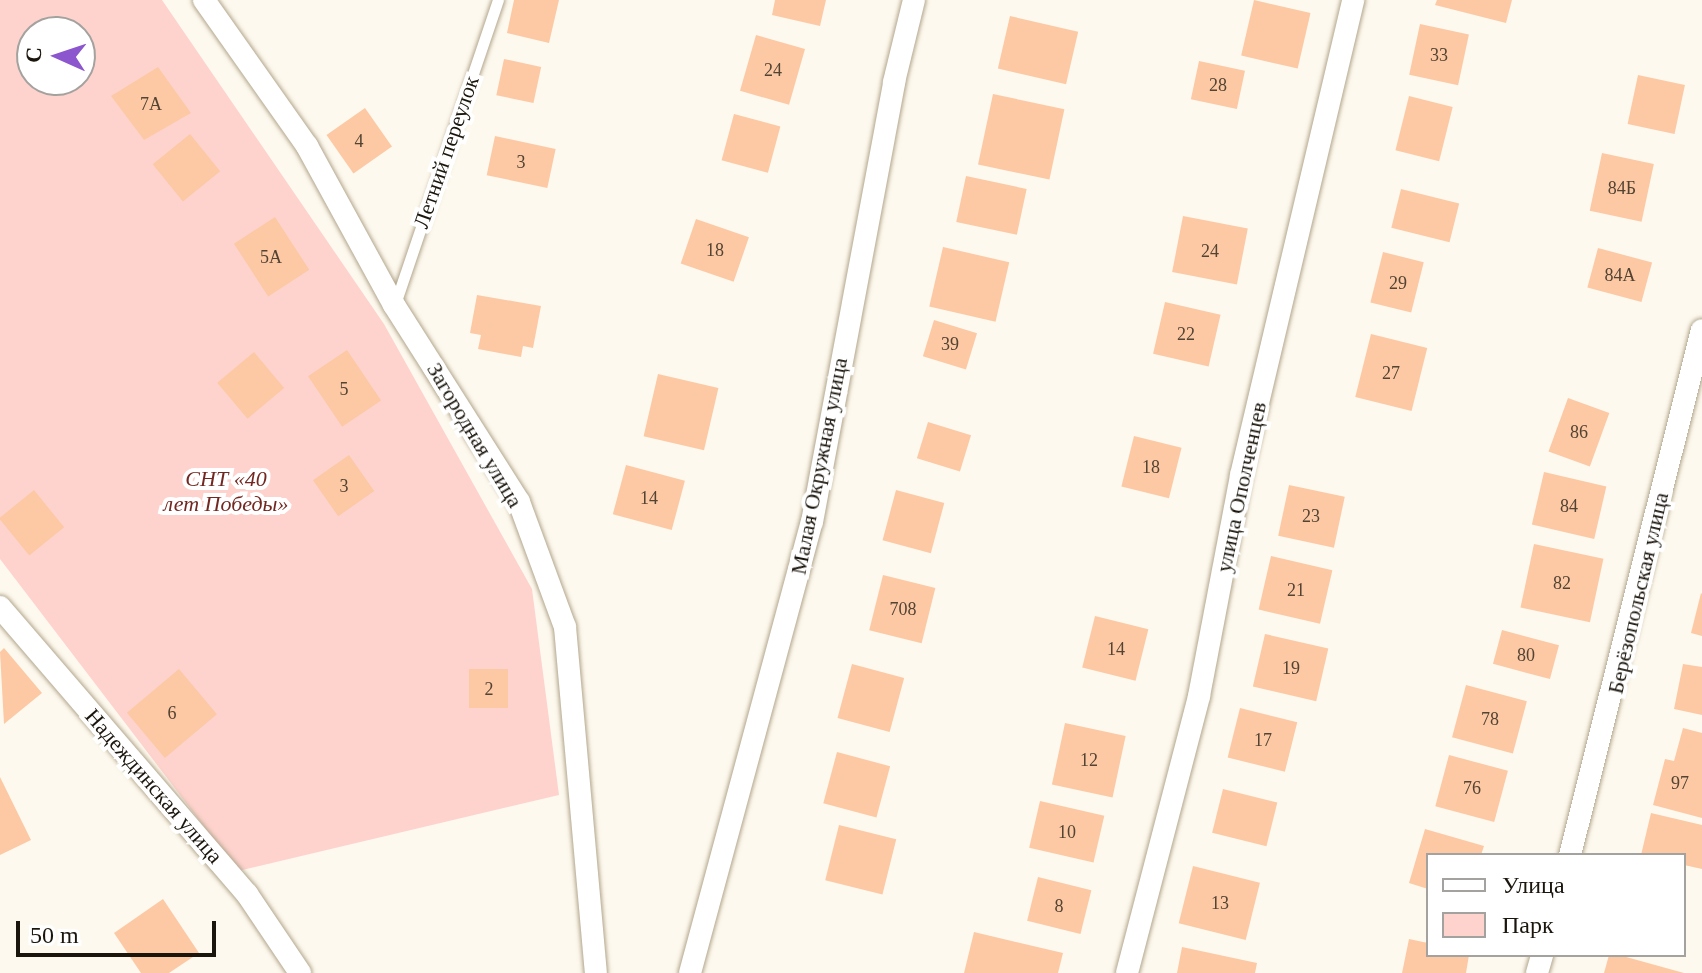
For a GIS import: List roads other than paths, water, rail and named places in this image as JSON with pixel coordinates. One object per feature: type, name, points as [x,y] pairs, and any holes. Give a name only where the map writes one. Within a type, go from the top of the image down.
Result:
[{"type":"street","name":"Загородная улица","points":[[204,0],[307,146],[394,305],[519,502],[565,627],[596,973]]},
{"type":"street","name":"Малая Окружная улица","points":[[690,973],[812,522],[894,82],[914,0]]},
{"type":"street","name":"улица Ополченцев","points":[[1127,973],[1199,696],[1241,475],[1353,0]]},
{"type":"street","name":"Берёзопольская улица","points":[[1571,853],[1702,330]]},
{"type":"street","name":"Надеждинская улица","points":[[0,607],[247,894],[300,973]]},
{"type":"lane","name":"Летний переулок","points":[[394,305],[498,0]]},
{"type":"park label","name":"СНТ «40 лет Победы»","points":[[226,490]]}]
